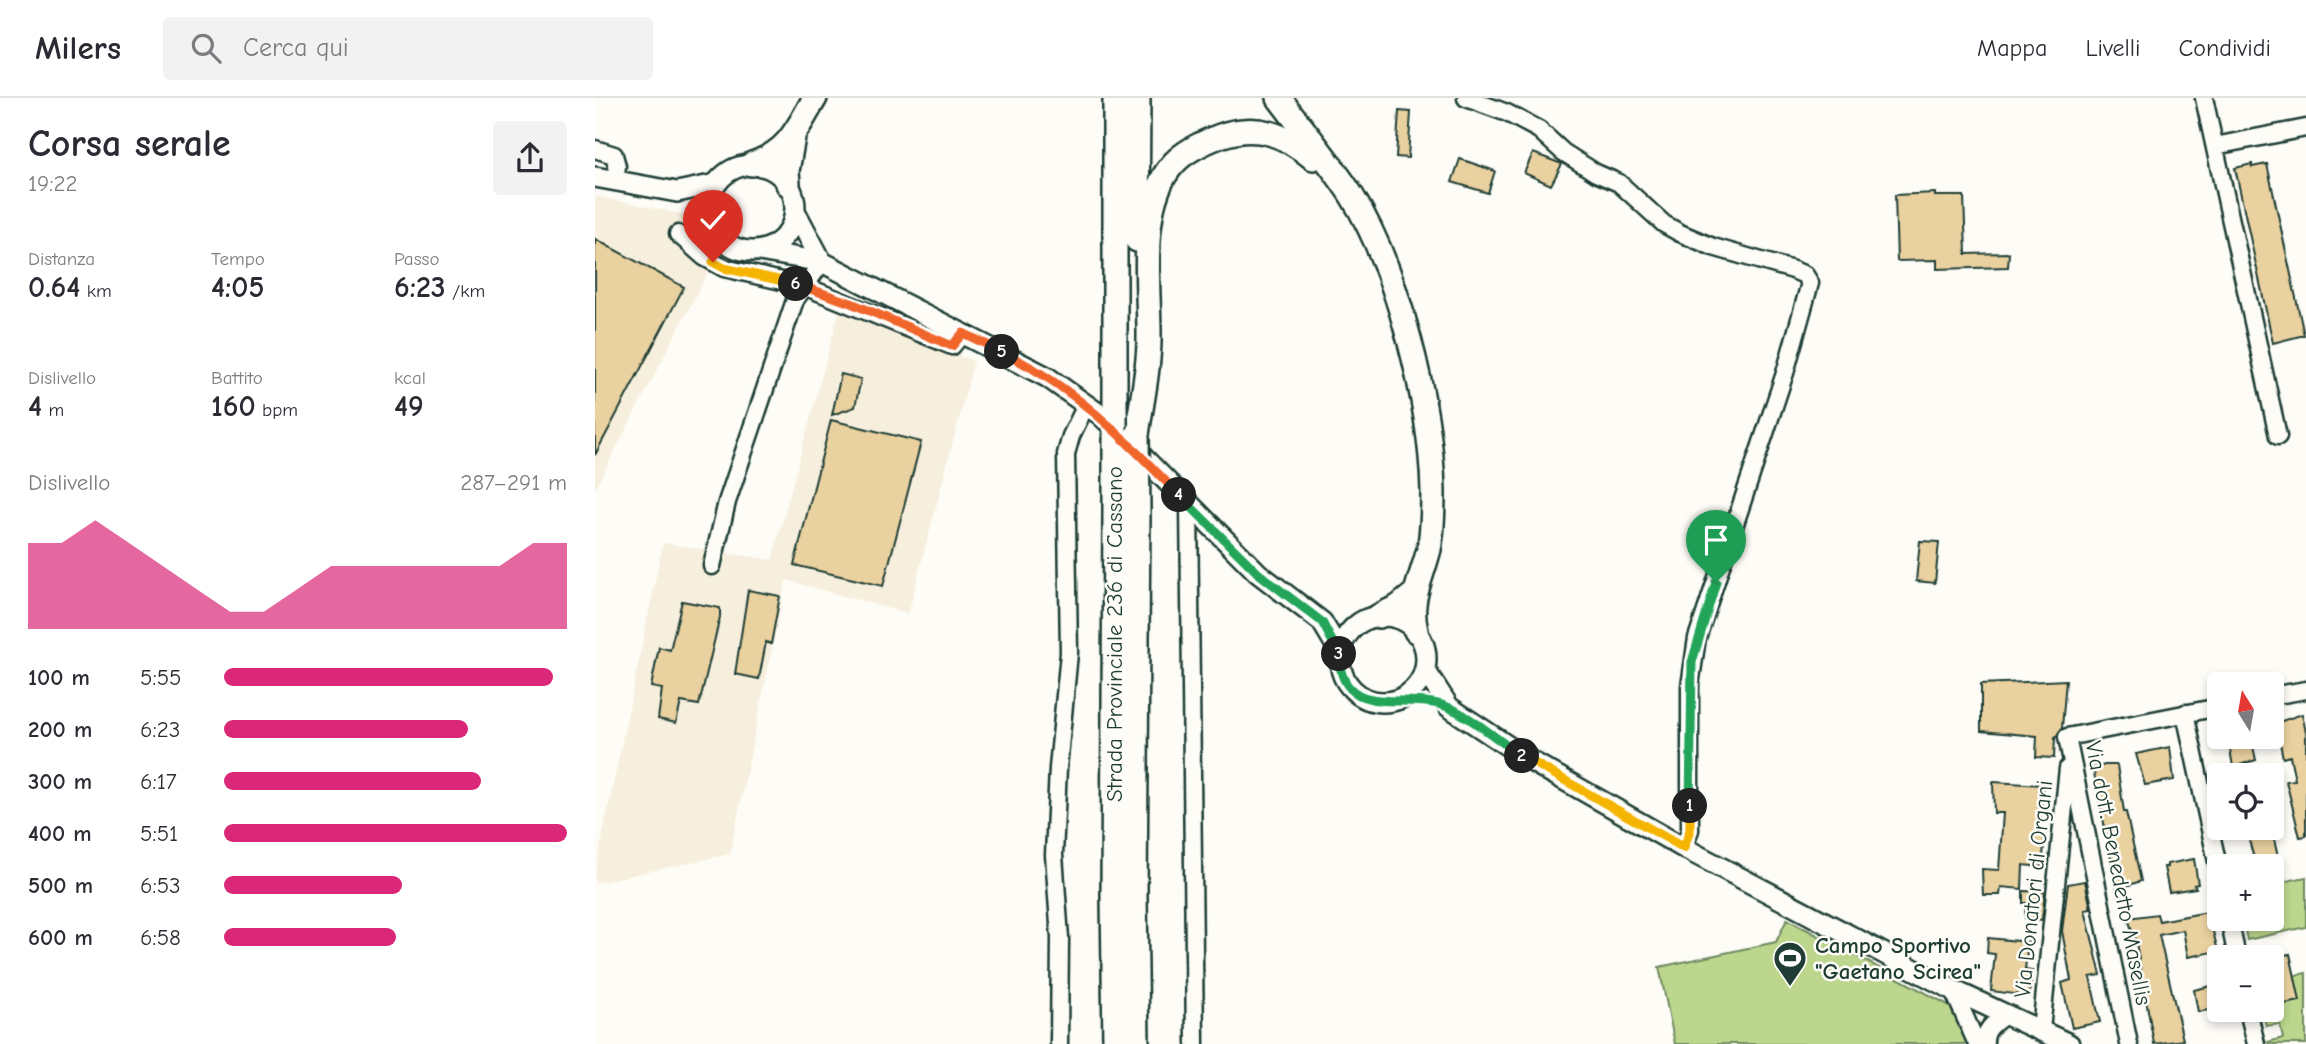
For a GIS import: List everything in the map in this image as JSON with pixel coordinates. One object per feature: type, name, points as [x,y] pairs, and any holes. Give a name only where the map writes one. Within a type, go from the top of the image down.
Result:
[{"type":"highway","points":[[752,164],[767,160],[783,149],[815,98]]},
{"type":"highway","points":[[1104,98],[1104,176],[1115,266]]},
{"type":"highway","name":"Strada Provinciale 236 di Cassano","points":[[1115,98],[1115,415],[1127,513],[1137,1044]]},
{"type":"highway","name":"Strada Provinciale 236 di Cassano","points":[[1115,1044],[1113,896],[1127,513],[1137,435],[1138,98]]},
{"type":"highway","points":[[1279,98],[1352,197],[1386,267],[1415,362],[1429,438],[1432,523],[1426,560],[1414,594],[1412,609],[1416,631]]},
{"type":"highway","points":[[1137,435],[1149,343],[1150,223],[1160,186],[1174,163],[1201,143],[1231,132],[1261,130],[1292,140],[1317,160],[1352,197]]},
{"type":"highway","points":[[788,184],[789,152],[793,137]]},
{"type":"highway","points":[[1369,619],[1398,607],[1414,594]]},
{"type":"main road","points":[[759,251],[773,246],[784,237],[792,225],[794,197],[788,184],[772,170],[752,164],[725,173],[716,184],[708,205],[714,229],[733,247],[822,262],[1048,377],[1102,416],[1258,573],[1322,622],[1339,652]]},
{"type":"main road","points":[[595,177],[677,191],[716,184]]},
{"type":"main road","points":[[677,191],[709,217]]},
{"type":"main road","points":[[795,211],[822,262]]},
{"type":"main road","points":[[1322,622],[1341,624],[1393,617],[1416,631],[1423,643],[1425,670],[1414,688],[1396,700]]},
{"type":"main road","points":[[1369,619],[1343,640],[1339,652],[1345,681],[1354,692],[1367,700],[1382,702],[1415,699],[1449,707],[1529,760],[1684,848],[1953,990],[2069,1044]]},
{"type":"main road","points":[[1425,670],[1449,707]]},
{"type":"street","points":[[1466,98],[1507,113],[1539,130],[1563,152],[1596,173],[1619,183],[1664,224],[1680,233],[1713,247],[1793,270],[1805,275],[1810,283],[1781,386],[1697,638],[1690,686],[1690,830],[1684,848]]},
{"type":"street","points":[[2204,98],[2278,436]]},
{"type":"street","points":[[2215,146],[2306,128]]},
{"type":"street","points":[[595,149],[614,155],[617,166],[615,181]]},
{"type":"street","points":[[678,234],[704,257],[724,268],[804,286],[952,346],[963,333]]},
{"type":"street","points":[[712,566],[727,502],[795,300],[822,262]]},
{"type":"street","points":[[1059,1044],[1060,938],[1054,855],[1058,768],[1069,653],[1066,454],[1071,436],[1086,405]]},
{"type":"street","points":[[1189,505],[1195,1044]]},
{"type":"street","points":[[2284,694],[2306,690]]},
{"type":"street","name":"Via dott. Benedetto Masellis","points":[[2129,1044],[2068,744],[2207,708]]},
{"type":"street","points":[[2185,713],[2215,854]]},
{"type":"street","name":"Via Donatori di Organi","points":[[2041,1030],[2068,744]]},
{"type":"street","points":[[1953,990],[1977,1044]]},
{"type":"street","points":[[1985,1044],[1989,1027],[2005,1015]]},
{"type":"street","points":[[2251,1022],[2256,1044]]},
{"type":"shaded area","points":[[595,196],[692,216],[718,253],[595,489]]},
{"type":"shaded area","points":[[839,312],[974,361],[908,614],[786,580],[730,854],[595,883],[663,543],[772,560]]},
{"type":"green space","points":[[2306,877],[2306,927],[2247,940],[2245,931],[2284,931],[2284,882]]},
{"type":"green space","name":"Campo Sportivo \"Gaetano Scirea\"","points":[[1787,919],[1956,1009],[1973,1044],[1675,1044],[1659,967],[1776,942]]},
{"type":"green space","points":[[2306,973],[2306,1044],[2268,1042],[2283,1038],[2280,1024],[2266,1026],[2265,1022],[2284,1022],[2284,978]]},
{"type":"building","points":[[1399,111],[1411,112],[1408,158],[1396,157]]},
{"type":"building","points":[[1533,153],[1562,164],[1551,185],[1524,173]]},
{"type":"building","points":[[1460,159],[1495,171],[1488,193],[1452,182]]},
{"type":"building","points":[[2252,164],[2252,167],[2267,164],[2304,335],[2273,343],[2235,168]]},
{"type":"building","points":[[1935,193],[1935,196],[1964,196],[1966,254],[2009,253],[2008,267],[1937,269],[1937,260],[1897,261],[1895,195]]},
{"type":"building","points":[[595,239],[684,287],[595,455]]},
{"type":"building","points":[[841,374],[861,379],[855,407],[832,415]]},
{"type":"building","points":[[831,420],[921,442],[883,586],[794,565]]},
{"type":"building","points":[[1920,541],[1939,542],[1935,583],[1916,581]]},
{"type":"building","points":[[748,590],[780,596],[771,644],[766,642],[759,679],[735,674]]},
{"type":"building","points":[[682,601],[720,608],[720,617],[699,705],[681,702],[676,723],[658,719],[662,689],[651,687],[659,647],[670,650]]},
{"type":"building","points":[[2066,680],[2062,728],[2055,738],[2054,758],[2036,757],[2037,736],[1981,731],[1981,684]]},
{"type":"building","points":[[2302,714],[2306,732],[2306,836],[2300,837],[2286,781],[2295,780],[2290,756],[2283,758],[2281,749],[2284,749],[2284,720]]},
{"type":"building","points":[[2170,747],[2174,780],[2145,785],[2136,754]]},
{"type":"building","points":[[2230,749],[2254,749],[2256,760],[2232,763]]},
{"type":"building","points":[[2117,765],[2124,812],[2141,881],[2117,889],[2093,768]]},
{"type":"building","points":[[1993,782],[2043,785],[2039,835],[2045,835],[2042,867],[2023,865],[2022,889],[2001,887],[2000,895],[1983,895],[1982,869],[1999,870],[2003,813],[1994,813]]},
{"type":"building","points":[[2249,840],[2274,840],[2277,854],[2253,854]]},
{"type":"building","points":[[2194,859],[2198,884],[2194,885],[2196,888],[2169,892],[2164,867],[2167,867],[2167,864]]},
{"type":"building","points":[[2085,881],[2091,909],[2085,910],[2101,975],[2090,977],[2100,1022],[2072,1028],[2062,983],[2071,980],[2062,931],[2068,884]]},
{"type":"building","points":[[2023,891],[2045,892],[2042,920],[2025,918],[2026,903],[2023,903]]},
{"type":"building","points":[[2207,912],[2207,931],[2213,931],[2216,945],[2207,945],[2207,953],[2188,957],[2183,930],[2159,935],[2183,1040],[2154,1044],[2136,943],[2128,918],[2157,914],[2159,921]]},
{"type":"building","points":[[1988,938],[2028,942],[2025,970],[2032,971],[2029,996],[1991,991],[1995,954],[1987,953]]},
{"type":"building","points":[[2290,954],[2300,1001],[2284,1004],[2284,955]]},
{"type":"building","points":[[2207,987],[2207,1010],[2198,1012],[2194,990]]},
{"type":"place","name":"Campo Sportivo \"Gaetano Scirea\"","points":[[1790,988]]},
{"type":"route","points":[[713,262],[724,268],[804,286],[952,346],[963,333],[1048,377],[1102,416],[1258,573],[1322,622],[1339,652],[1345,681],[1354,692],[1367,700],[1382,702],[1415,699],[1449,707],[1507,747],[1684,848],[1690,830],[1692,662],[1697,638],[1716,582]]}]
